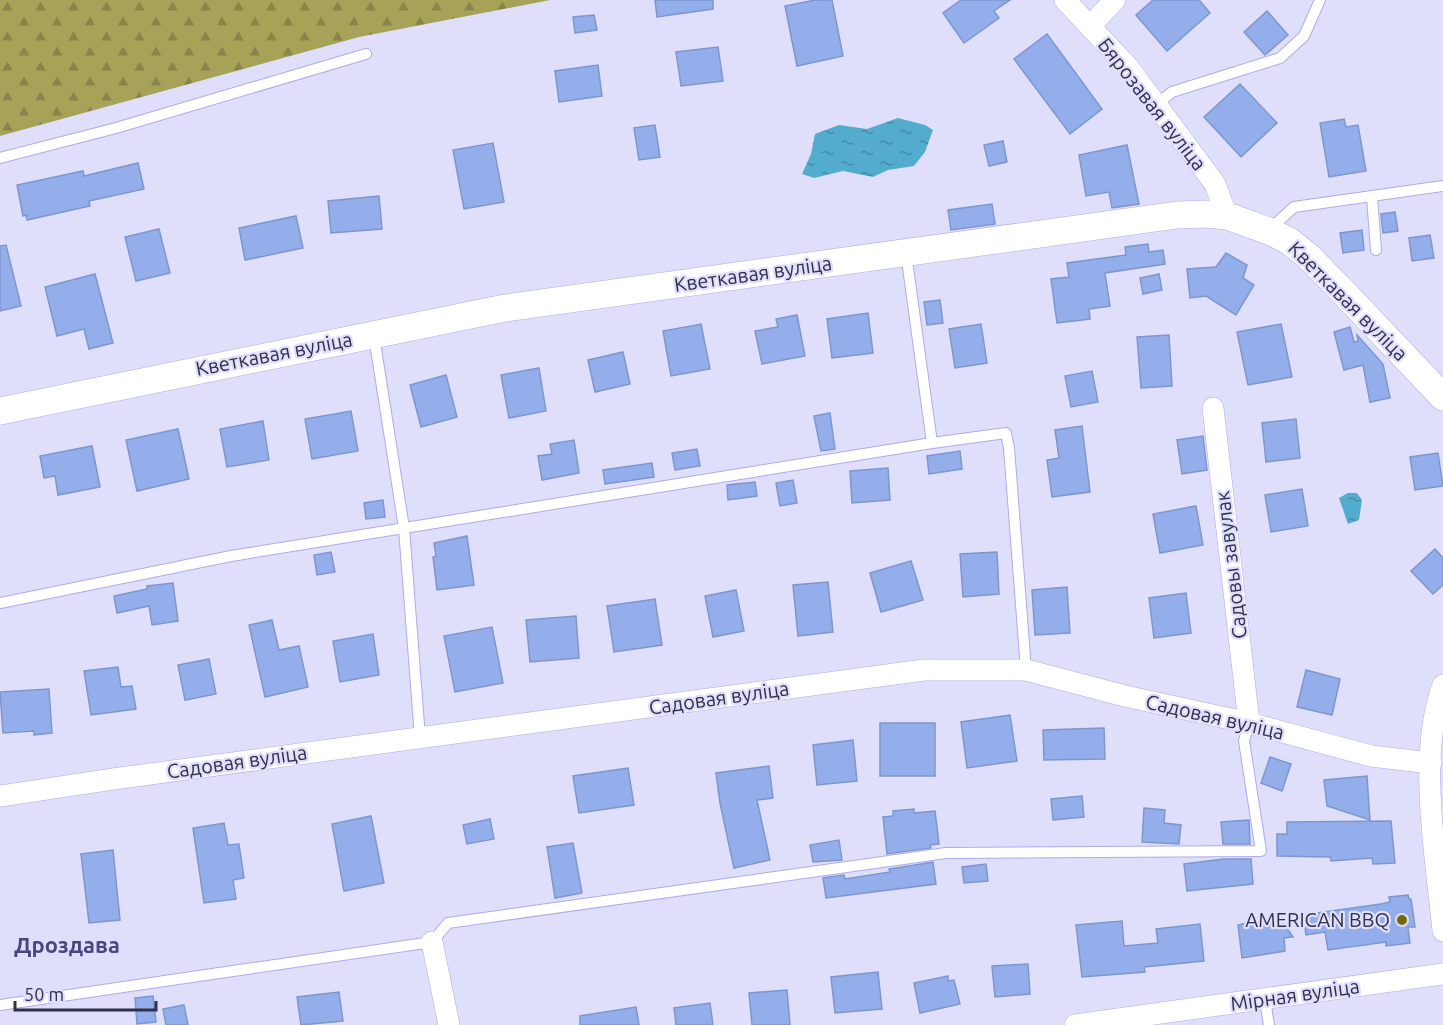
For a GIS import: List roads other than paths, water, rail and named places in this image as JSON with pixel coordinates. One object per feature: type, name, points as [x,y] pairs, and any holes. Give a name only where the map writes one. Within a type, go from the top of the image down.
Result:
[{"type":"street","name":"Бярозавая вуліца","points":[[1065,0],[1129,68],[1215,184],[1227,216]]},
{"type":"street","points":[[1090,26],[1115,0]]},
{"type":"street","name":"Кветкавая вуліца","points":[[0,411],[505,308],[1177,216],[1207,214],[1227,216],[1289,241],[1310,258],[1443,397]]},
{"type":"street","name":"Садовы завулак","points":[[1213,408],[1249,723]]},
{"type":"street","name":"Садовая вуліца","points":[[0,796],[924,670],[1026,670],[1125,696],[1249,723],[1371,756],[1431,763]]},
{"type":"street","points":[[1443,685],[1438,697],[1433,728],[1430,793],[1443,931]]},
{"type":"street","points":[[432,942],[449,1025]]},
{"type":"street","name":"Мірная вуліца","points":[[1075,1025],[1103,1023],[1443,974]]},
{"type":"lane","points":[[1156,105],[1172,92],[1280,58],[1304,36],[1320,0]]},
{"type":"lane","points":[[0,158],[116,128],[366,54]]},
{"type":"lane","points":[[1269,231],[1293,207],[1443,186]]},
{"type":"lane","points":[[1372,197],[1376,250]]},
{"type":"lane","points":[[906,253],[932,443]]},
{"type":"lane","points":[[373,335],[404,528],[420,738]]},
{"type":"lane","points":[[0,603],[231,556],[1006,433],[1026,670]]},
{"type":"lane","points":[[0,1005],[432,942],[448,923],[946,853],[1261,851],[1244,741],[1249,723]]},
{"type":"lane","points":[[1265,1000],[1269,1025]]},
{"type":"water","points":[[898,118],[925,125],[933,130],[925,152],[914,166],[888,170],[873,177],[843,171],[814,178],[802,174],[811,154],[815,134],[839,125],[867,129]]},
{"type":"water","points":[[1348,493],[1357,493],[1362,500],[1359,520],[1348,524],[1339,498]]},
{"type":"place","name":"AMERICAN BBQ","points":[[1402,920]]},
{"type":"district","name":"Дроздава","points":[[67,945]]}]
